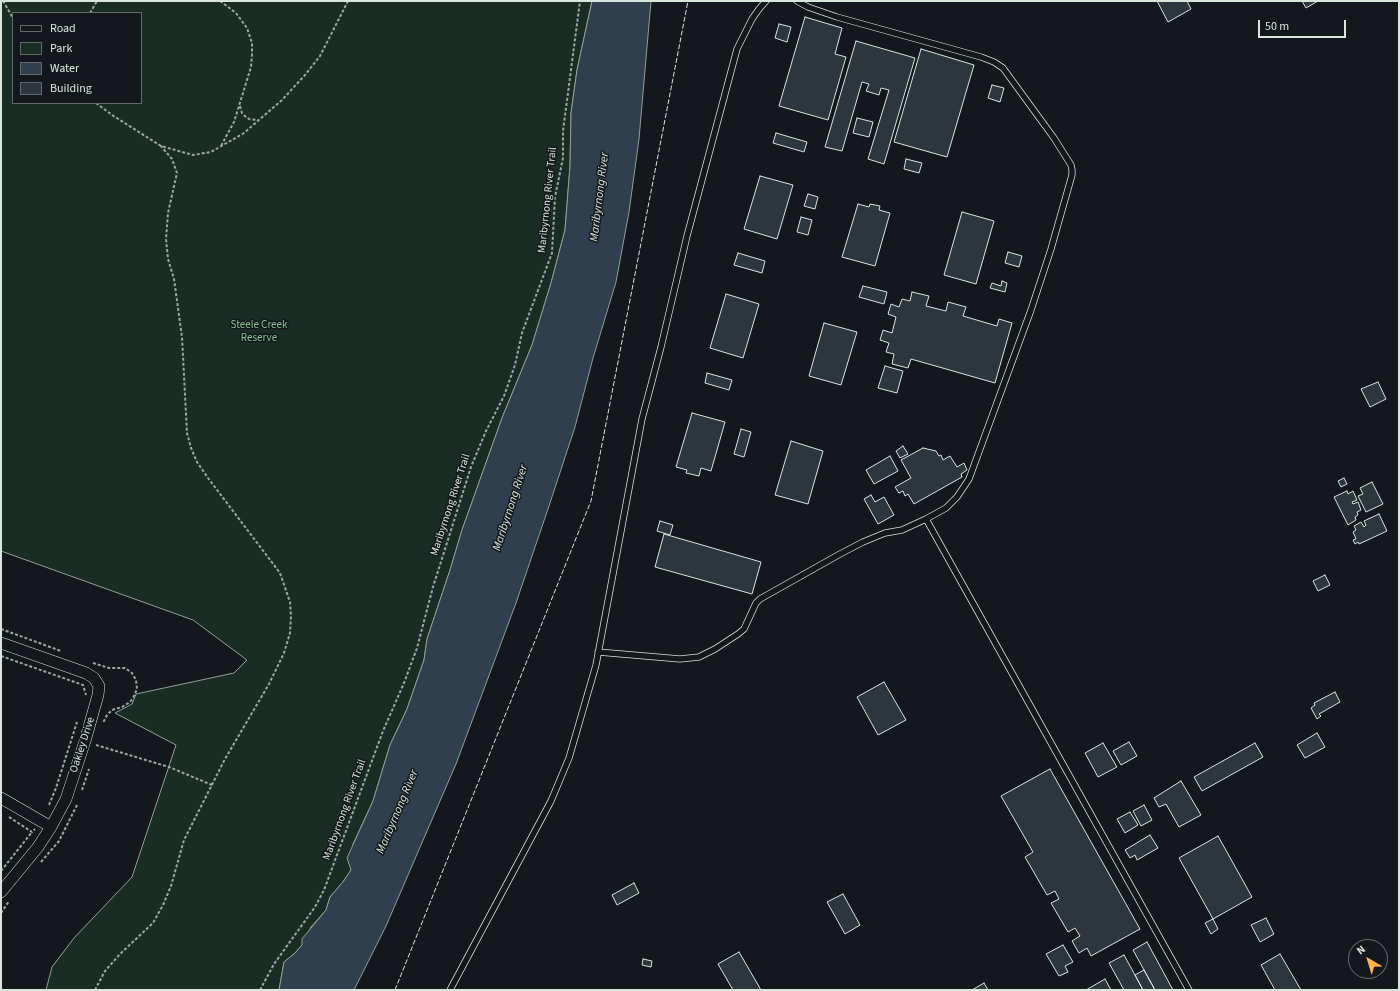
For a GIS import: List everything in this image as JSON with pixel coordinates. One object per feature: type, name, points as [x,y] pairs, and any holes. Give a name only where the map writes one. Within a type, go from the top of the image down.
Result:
[{"type":"street","name":"Oakley Drive","points":[[1,643],[86,674],[94,678],[99,686],[98,695],[85,741],[66,800],[38,847],[1,892]]},
{"type":"street","points":[[1,798],[51,827]]},
{"type":"lane","points":[[450,990],[551,801],[569,758],[596,665],[642,419],[661,347],[689,228],[737,49],[758,9],[766,1]]},
{"type":"lane","points":[[598,652],[680,659],[699,657],[738,634],[744,628],[756,603],[760,599],[863,542],[885,533],[902,530],[946,508],[957,497],[969,479],[1042,276],[1072,175],[1072,170],[1071,165],[1054,138],[1003,68],[994,62],[961,51],[837,17],[808,7],[797,1]]},
{"type":"lane","points":[[926,519],[1189,990]]},
{"type":"path","points":[[3,1],[12,16]]},
{"type":"path","points":[[91,12],[97,1]]},
{"type":"path","points":[[220,1],[241,19],[247,28],[252,43],[251,67],[234,122],[221,146]]},
{"type":"path","points":[[97,104],[112,115],[162,146],[193,155],[211,152],[244,133],[282,100],[314,64],[335,28],[348,1]]},
{"type":"path","name":"Maribyrnong River Trail","points":[[260,990],[274,964],[315,907],[324,890],[383,731],[404,683],[417,648],[433,587],[471,467],[486,431],[504,396],[516,366],[525,326],[552,253],[556,197],[563,158],[563,131],[580,1]]},
{"type":"path","points":[[239,105],[246,117],[249,119],[258,120]]},
{"type":"path","points":[[95,990],[105,971],[120,954],[153,923],[163,905],[171,886],[184,840],[212,785],[269,684],[284,653],[290,633],[290,602],[280,572],[197,462],[186,433],[182,337],[174,279],[168,258],[166,239],[168,213],[177,173],[172,158],[162,146]]},
{"type":"path","points":[[1,656],[83,685],[86,695]]},
{"type":"path","points":[[1,871],[41,821],[56,788],[79,717]]},
{"type":"path","points":[[85,741],[169,767],[212,785]]},
{"type":"path","points":[[7,816],[32,832]]},
{"type":"green space","name":"Steele Creek Reserve","points":[[1,1],[592,1],[577,70],[571,113],[570,166],[565,230],[551,283],[532,345],[502,418],[462,530],[427,639],[424,660],[407,709],[390,745],[373,801],[353,844],[351,870],[330,897],[326,910],[311,927],[302,945],[284,962],[279,990],[46,990],[52,967],[74,938],[132,877],[176,745],[115,713],[132,704],[136,694],[234,673],[247,660],[193,620],[1,551]]},
{"type":"water","name":"Maribyrnong River","points":[[592,1],[651,1],[639,139],[629,212],[616,282],[593,358],[575,427],[516,603],[456,764],[386,926],[354,990],[279,990],[284,962],[302,945],[302,939],[326,910],[330,897],[351,870],[347,858],[373,801],[390,745],[407,709],[424,660],[427,639],[462,530],[502,418],[532,345],[565,230],[570,166],[571,113],[577,70]]},
{"type":"building","points":[[1157,1],[1187,1],[1191,9],[1168,22]]},
{"type":"building","points":[[1302,1],[1318,1],[1306,8]]},
{"type":"building","points":[[805,17],[842,28],[835,54],[846,57],[828,120],[779,106]]},
{"type":"building","points":[[779,24],[791,27],[787,42],[775,38]]},
{"type":"building","points":[[856,41],[915,58],[884,164],[868,159],[889,90],[881,88],[879,95],[866,91],[869,84],[862,82],[842,151],[825,147]]},
{"type":"building","points":[[921,49],[974,65],[947,157],[894,142]]},
{"type":"building","points":[[992,85],[1004,88],[1000,102],[988,98]]},
{"type":"building","points":[[857,118],[873,122],[869,137],[853,133]]},
{"type":"building","points":[[776,133],[807,142],[804,152],[773,143]]},
{"type":"building","points":[[906,159],[922,163],[919,173],[904,169]]},
{"type":"building","points":[[760,176],[793,185],[777,239],[744,229]]},
{"type":"building","points":[[808,194],[818,197],[815,209],[804,206]]},
{"type":"building","points":[[858,204],[869,207],[870,204],[880,206],[879,210],[890,213],[875,266],[842,257]]},
{"type":"building","points":[[962,212],[994,221],[976,284],[944,275]]},
{"type":"building","points":[[801,217],[812,220],[808,235],[797,232]]},
{"type":"building","points":[[1008,252],[1022,256],[1019,267],[1005,263]]},
{"type":"building","points":[[738,253],[765,261],[762,273],[734,265]]},
{"type":"building","points":[[1002,281],[1007,283],[1005,292],[990,288],[992,283],[1001,286]]},
{"type":"building","points":[[863,286],[887,292],[884,304],[859,297]]},
{"type":"building","points":[[912,292],[929,296],[926,306],[946,311],[948,302],[966,307],[963,316],[997,326],[999,319],[1012,323],[995,383],[911,359],[908,368],[892,364],[894,354],[886,352],[889,343],[880,340],[883,330],[892,333],[896,317],[888,314],[891,304],[899,307],[902,299],[910,301]]},
{"type":"building","points":[[726,294],[759,304],[743,358],[710,348]]},
{"type":"building","points":[[824,323],[857,332],[841,385],[809,376]]},
{"type":"building","points":[[885,366],[903,371],[897,393],[878,388]]},
{"type":"building","points":[[707,373],[732,380],[729,390],[705,383]]},
{"type":"building","points":[[1378,382],[1386,399],[1370,407],[1361,389]]},
{"type":"building","points":[[692,413],[725,422],[711,471],[701,468],[699,476],[686,473],[687,470],[676,467]]},
{"type":"building","points":[[741,429],[751,432],[744,457],[734,454]]},
{"type":"building","points":[[791,441],[823,451],[808,504],[775,495]]},
{"type":"building","points":[[903,446],[908,454],[900,458],[896,451]]},
{"type":"building","points":[[923,448],[936,451],[939,456],[941,455],[943,460],[950,456],[957,467],[964,463],[967,470],[961,474],[962,477],[914,504],[908,494],[905,496],[903,491],[899,493],[895,487],[911,478],[901,460]]},
{"type":"building","points":[[890,456],[898,471],[874,484],[866,470]]},
{"type":"building","points":[[1344,478],[1347,484],[1341,487],[1338,481]]},
{"type":"building","points":[[1372,482],[1383,504],[1366,512],[1358,496],[1363,494],[1360,488]]},
{"type":"building","points":[[1347,491],[1348,494],[1353,491],[1357,500],[1352,502],[1353,504],[1358,502],[1361,510],[1357,512],[1358,515],[1355,517],[1356,520],[1348,525],[1334,497]]},
{"type":"building","points":[[871,495],[875,502],[884,497],[894,515],[878,524],[864,499]]},
{"type":"building","points":[[1379,514],[1387,531],[1359,544],[1358,542],[1355,544],[1353,540],[1356,539],[1353,532],[1356,530],[1354,526],[1361,522],[1364,527],[1366,525],[1364,521]]},
{"type":"building","points":[[660,521],[673,525],[670,535],[657,531]]},
{"type":"building","points":[[664,534],[761,562],[752,594],[655,567]]},
{"type":"building","points":[[1325,575],[1330,585],[1318,591],[1313,581]]},
{"type":"building","points":[[884,682],[906,720],[878,735],[857,697]]},
{"type":"building","points":[[1335,692],[1340,702],[1319,714],[1321,716],[1317,719],[1311,708],[1315,705],[1314,703]]},
{"type":"building","points":[[1317,733],[1325,747],[1305,758],[1297,745]]},
{"type":"building","points":[[1129,742],[1137,756],[1121,765],[1113,751]]},
{"type":"building","points":[[1103,743],[1117,767],[1098,777],[1085,753]]},
{"type":"building","points":[[1255,743],[1263,757],[1202,791],[1194,777]]},
{"type":"building","points":[[1050,769],[1140,929],[1091,956],[1087,948],[1079,953],[1072,941],[1080,936],[1075,928],[1068,932],[1051,903],[1059,899],[1055,891],[1047,895],[1025,857],[1033,852],[1001,796]]},
{"type":"building","points":[[1181,781],[1201,815],[1179,827],[1166,804],[1159,807],[1154,798]]},
{"type":"building","points":[[1144,805],[1152,820],[1141,826],[1133,811]]},
{"type":"building","points":[[1130,812],[1138,825],[1125,833],[1117,819]]},
{"type":"building","points":[[1150,835],[1158,848],[1137,860],[1135,855],[1130,858],[1125,850]]},
{"type":"building","points":[[1218,836],[1252,897],[1213,919],[1179,858]]},
{"type":"building","points":[[634,883],[639,893],[617,905],[612,895]]},
{"type":"building","points":[[843,894],[860,925],[845,934],[827,902]]},
{"type":"building","points":[[1266,918],[1274,934],[1260,942],[1251,925]]},
{"type":"building","points":[[1213,919],[1218,929],[1211,934],[1205,923]]},
{"type":"building","points":[[1147,942],[1173,990],[1155,990],[1133,950]]},
{"type":"building","points":[[1063,945],[1073,962],[1065,966],[1068,972],[1059,976],[1046,954]]},
{"type":"building","points":[[739,952],[761,990],[733,990],[718,964]]},
{"type":"building","points":[[1280,954],[1301,990],[1275,990],[1261,965]]},
{"type":"building","points":[[1124,955],[1143,990],[1124,990],[1109,963]]},
{"type":"building","points":[[643,959],[652,961],[651,967],[642,965]]},
{"type":"building","points":[[1144,970],[1155,990],[1143,990],[1135,975]]},
{"type":"building","points":[[1105,979],[1111,990],[1086,990]]},
{"type":"building","points":[[984,983],[988,990],[972,990]]},
{"type":"fence","points":[[395,990],[591,501],[688,1]]}]
